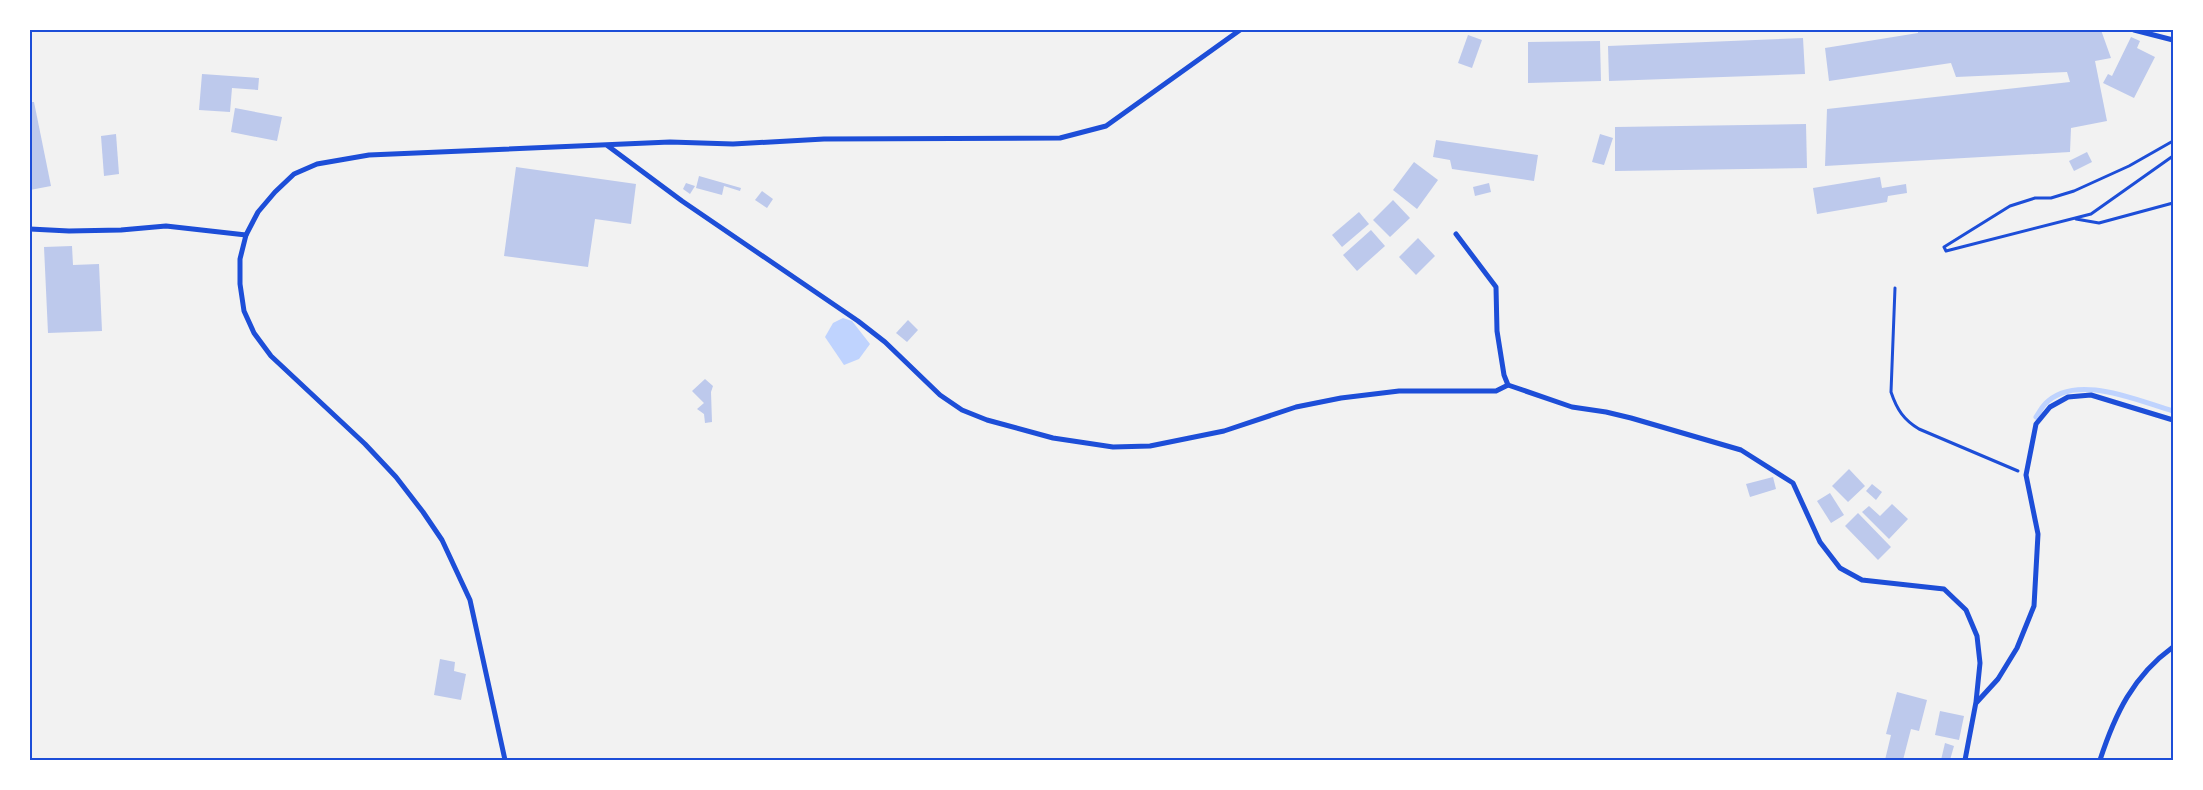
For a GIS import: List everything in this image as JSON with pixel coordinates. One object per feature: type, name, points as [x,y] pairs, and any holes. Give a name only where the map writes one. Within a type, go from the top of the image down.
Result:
[{"type":"street","points":[[504,760],[470,600],[442,540],[396,477],[365,444],[271,356],[254,333],[244,311],[240,284],[240,259],[246,235],[258,212],[275,192],[294,174],[317,164],[369,155],[670,142],[733,144],[824,140],[1060,138],[1106,126],[1240,30]]},
{"type":"street","points":[[2134,30],[2173,40]]},
{"type":"street","points":[[608,146],[682,201],[858,321],[885,342],[940,395],[962,410],[987,420],[1053,438],[1112,447],[1150,446],[1224,431],[1296,406],[1341,398],[1399,391],[1496,390],[1508,385],[1572,407],[1631,418],[1741,450],[1793,483],[1820,542],[1840,568],[1862,580],[1944,589],[1966,610],[1977,636],[1980,663],[1976,702],[1965,760]]},
{"type":"street","points":[[30,229],[69,231],[121,230],[166,226],[246,235]]},
{"type":"street","points":[[1456,234],[1496,287],[1497,331],[1504,374],[1508,385]]},
{"type":"street","points":[[1976,702],[1998,679],[2017,648],[2034,606],[2038,534],[2026,474],[2036,424],[2050,407],[2068,397],[2091,396],[2173,420]]},
{"type":"street","points":[[2100,760],[2106,740],[2129,691],[2154,661],[2173,648]]},
{"type":"path","points":[[2173,141],[2129,166],[2074,191],[2051,198],[2035,198],[2010,206],[1944,246],[1946,251],[2091,214],[2173,156]]},
{"type":"path","points":[[2076,219],[2099,223],[2173,203]]},
{"type":"path","points":[[1895,288],[1891,392],[1896,407],[1907,422],[1919,429],[2026,474]]},
{"type":"water","points":[[843,318],[852,321],[870,344],[859,359],[844,365],[825,337],[833,323]]},
{"type":"building","points":[[1918,30],[2066,30],[2067,32],[2101,30],[2111,58],[2095,61],[2107,121],[2071,128],[2070,152],[1825,166],[1827,109],[2070,82],[2067,72],[1956,77],[1951,63],[1829,81],[1825,48],[1918,33]]},
{"type":"building","points":[[1468,35],[1482,40],[1472,68],[1458,63]]},
{"type":"building","points":[[2131,37],[2140,41],[2137,48],[2155,57],[2134,98],[2103,83],[2108,74],[2112,76]]},
{"type":"building","points":[[1803,38],[1805,74],[1609,81],[1608,46]]},
{"type":"building","points":[[1600,41],[1601,81],[1528,83],[1528,42]]},
{"type":"building","points":[[202,74],[259,78],[258,90],[232,88],[230,112],[199,110]]},
{"type":"building","points":[[30,102],[34,102],[51,186],[30,190]]},
{"type":"building","points":[[235,108],[282,117],[277,141],[231,132]]},
{"type":"building","points":[[1806,124],[1807,168],[1615,171],[1615,127]]},
{"type":"building","points":[[116,134],[119,174],[104,176],[101,136]]},
{"type":"building","points":[[1600,134],[1613,138],[1604,165],[1592,162]]},
{"type":"building","points":[[1436,140],[1538,155],[1534,181],[1452,169],[1450,160],[1433,157]]},
{"type":"building","points":[[2087,152],[2092,162],[2074,171],[2069,161]]},
{"type":"building","points":[[1414,162],[1438,180],[1417,209],[1393,190]]},
{"type":"building","points":[[516,167],[636,184],[631,224],[595,219],[588,267],[504,256]]},
{"type":"building","points":[[699,176],[741,188],[740,191],[724,186],[722,195],[696,188]]},
{"type":"building","points":[[1880,177],[1882,188],[1906,184],[1907,193],[1888,196],[1887,202],[1817,214],[1813,188]]},
{"type":"building","points":[[686,183],[695,186],[690,194],[683,189]]},
{"type":"building","points":[[1489,183],[1491,192],[1475,196],[1473,187]]},
{"type":"building","points":[[762,191],[773,199],[767,208],[755,200]]},
{"type":"building","points":[[1393,200],[1410,218],[1390,237],[1373,220]]},
{"type":"building","points":[[1359,212],[1369,224],[1342,247],[1332,235]]},
{"type":"building","points":[[1371,230],[1385,246],[1357,271],[1343,255]]},
{"type":"building","points":[[1418,238],[1435,256],[1416,275],[1399,257]]},
{"type":"building","points":[[72,246],[73,265],[99,264],[102,331],[48,333],[44,247]]},
{"type":"building","points":[[908,320],[918,330],[907,342],[896,333]]},
{"type":"building","points":[[705,379],[713,386],[711,392],[712,422],[705,423],[704,414],[697,409],[704,403],[692,391]]},
{"type":"building","points":[[1849,469],[1865,486],[1848,502],[1832,486]]},
{"type":"building","points":[[1773,477],[1776,489],[1750,497],[1746,484]]},
{"type":"building","points":[[1872,484],[1882,492],[1876,500],[1866,491]]},
{"type":"building","points":[[1830,493],[1844,515],[1831,523],[1817,501]]},
{"type":"building","points":[[1892,504],[1908,519],[1889,539],[1862,512],[1869,506],[1880,516]]},
{"type":"building","points":[[1858,513],[1891,547],[1878,560],[1845,526]]},
{"type":"building","points":[[440,659],[455,662],[454,671],[466,674],[461,700],[434,695]]},
{"type":"building","points":[[1897,692],[1927,700],[1919,731],[1911,729],[1903,760],[1885,760],[1891,735],[1886,734]]},
{"type":"building","points":[[1940,711],[1964,716],[1959,740],[1935,735]]},
{"type":"building","points":[[1945,743],[1954,746],[1950,760],[1941,760]]},
{"type":"waterway","points":[[2036,417],[2045,404],[2058,395],[2073,390],[2107,392],[2173,411]]}]
